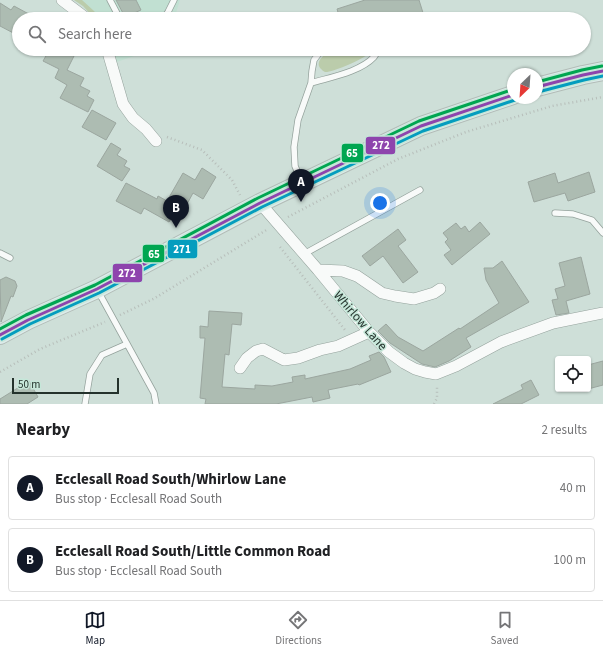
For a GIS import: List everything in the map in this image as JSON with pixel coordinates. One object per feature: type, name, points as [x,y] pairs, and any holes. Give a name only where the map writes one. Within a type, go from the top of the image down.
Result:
[{"type":"main road","points":[[543,85],[603,71]]},
{"type":"main road","points":[[0,335],[28,320],[97,289],[260,203],[421,126],[507,97]]},
{"type":"street","points":[[62,0],[78,12]]},
{"type":"street","points":[[109,56],[123,104],[133,118],[156,140]]},
{"type":"street","name":"Whirlow Lane","points":[[260,203],[369,332],[389,352],[415,369],[436,374]]},
{"type":"street","points":[[318,270],[343,270],[357,276],[382,293],[414,299],[434,293],[440,289]]},
{"type":"street","points":[[436,374],[456,366],[501,342],[553,323],[603,313]]},
{"type":"street","points":[[240,368],[247,358],[256,350],[263,349],[284,360],[298,358],[320,350],[338,346],[369,332]]},
{"type":"lane","points":[[110,0],[116,12]]},
{"type":"lane","points":[[168,12],[174,0]]},
{"type":"lane","points":[[302,183],[295,166],[294,147],[298,120],[311,83],[314,60],[317,56]]},
{"type":"lane","points":[[311,83],[362,67],[375,56]]},
{"type":"lane","points":[[304,254],[420,190]]},
{"type":"lane","points":[[555,213],[573,214],[592,220],[603,232]]},
{"type":"lane","points":[[0,253],[10,258]]},
{"type":"lane","points":[[97,289],[154,393],[156,404]]},
{"type":"lane","points":[[85,404],[90,374],[102,355],[127,344]]},
{"type":"path","points":[[0,372],[40,349],[113,319],[155,298],[278,223],[398,159],[466,132],[552,106],[603,97]]},
{"type":"path","points":[[146,129],[202,150],[232,180]]},
{"type":"path","points":[[276,242],[352,339]]},
{"type":"path","points":[[434,404],[437,398],[436,374]]},
{"type":"shaded area","points":[[74,0],[180,0],[176,12],[89,12]]},
{"type":"shaded area","points":[[74,0],[82,0],[95,12],[89,12]]},
{"type":"shaded area","points":[[112,56],[134,56],[114,63]]},
{"type":"shaded area","points":[[324,56],[366,56],[351,64],[328,72],[325,72],[320,68],[319,62]]},
{"type":"building","points":[[116,0],[136,0],[141,10],[136,12],[122,12]]},
{"type":"building","points":[[365,0],[419,0],[423,12],[338,12],[337,9]]},
{"type":"building","points":[[0,3],[11,10],[14,6],[25,12],[12,12],[12,32],[0,26]]},
{"type":"building","points":[[46,56],[74,56],[67,70],[84,78],[80,86],[90,91],[87,96],[94,100],[88,112],[60,98],[67,85],[55,78],[59,69],[43,61]]},
{"type":"building","points":[[92,110],[116,123],[106,140],[82,127]]},
{"type":"building","points":[[111,143],[121,149],[117,155],[127,161],[124,166],[130,169],[122,181],[97,166]]},
{"type":"building","points":[[202,168],[216,177],[203,199],[193,193],[180,217],[174,214],[169,222],[144,208],[141,214],[116,201],[126,183],[157,199],[158,196],[167,201],[183,173],[195,180]]},
{"type":"building","points":[[589,172],[595,192],[568,201],[565,193],[534,202],[528,182],[555,173],[558,183]]},
{"type":"building","points":[[480,222],[490,234],[452,265],[444,255],[451,250],[445,242],[448,239],[443,233],[456,223],[461,229],[465,226],[469,232]]},
{"type":"building","points":[[398,229],[406,240],[398,246],[418,272],[403,283],[383,256],[370,266],[362,256]]},
{"type":"building","points":[[581,257],[590,294],[566,301],[569,313],[556,315],[552,300],[558,299],[555,289],[565,286],[559,263]]},
{"type":"building","points":[[502,261],[529,302],[466,338],[471,347],[449,361],[435,367],[422,364],[390,343],[378,331],[386,324],[398,337],[423,351],[499,303],[486,280],[484,268],[493,268]]},
{"type":"building","points":[[6,277],[15,281],[17,286],[13,297],[11,296],[1,322],[0,280]]},
{"type":"building","points":[[209,311],[242,313],[241,325],[232,324],[229,355],[225,354],[222,387],[255,389],[255,385],[272,386],[293,382],[292,377],[305,375],[305,379],[350,369],[371,360],[369,356],[379,352],[384,357],[391,372],[359,385],[328,390],[330,398],[313,402],[312,397],[276,404],[205,404],[206,399],[200,398],[205,338],[200,338],[200,326],[208,327]]},
{"type":"building","points":[[603,361],[603,385],[591,388],[591,364]]},
{"type":"building","points":[[531,380],[539,395],[521,404],[493,404],[523,389],[521,385]]},
{"type":"building","points":[[29,381],[38,397],[27,404],[0,404],[0,399]]},
{"type":"transit line","name":"65","points":[[543,80],[602,66]]},
{"type":"transit line","name":"272","points":[[543,85],[603,71]]},
{"type":"transit line","name":"271","points":[[543,91],[603,76]]},
{"type":"transit line","name":"65","points":[[0,329],[26,315],[95,285],[258,198],[419,121],[507,91]]},
{"type":"transit line","name":"272","points":[[0,335],[28,320],[97,289],[260,203],[421,126],[507,97]]},
{"type":"transit line","name":"271","points":[[2,339],[30,324],[99,293],[262,207],[423,131],[507,103]]},
{"type":"place","name":"Ecclesall Road South/Whirlow Lane","points":[[301,202]]},
{"type":"place","name":"Ecclesall Road South/Little Common Road","points":[[176,228]]}]
